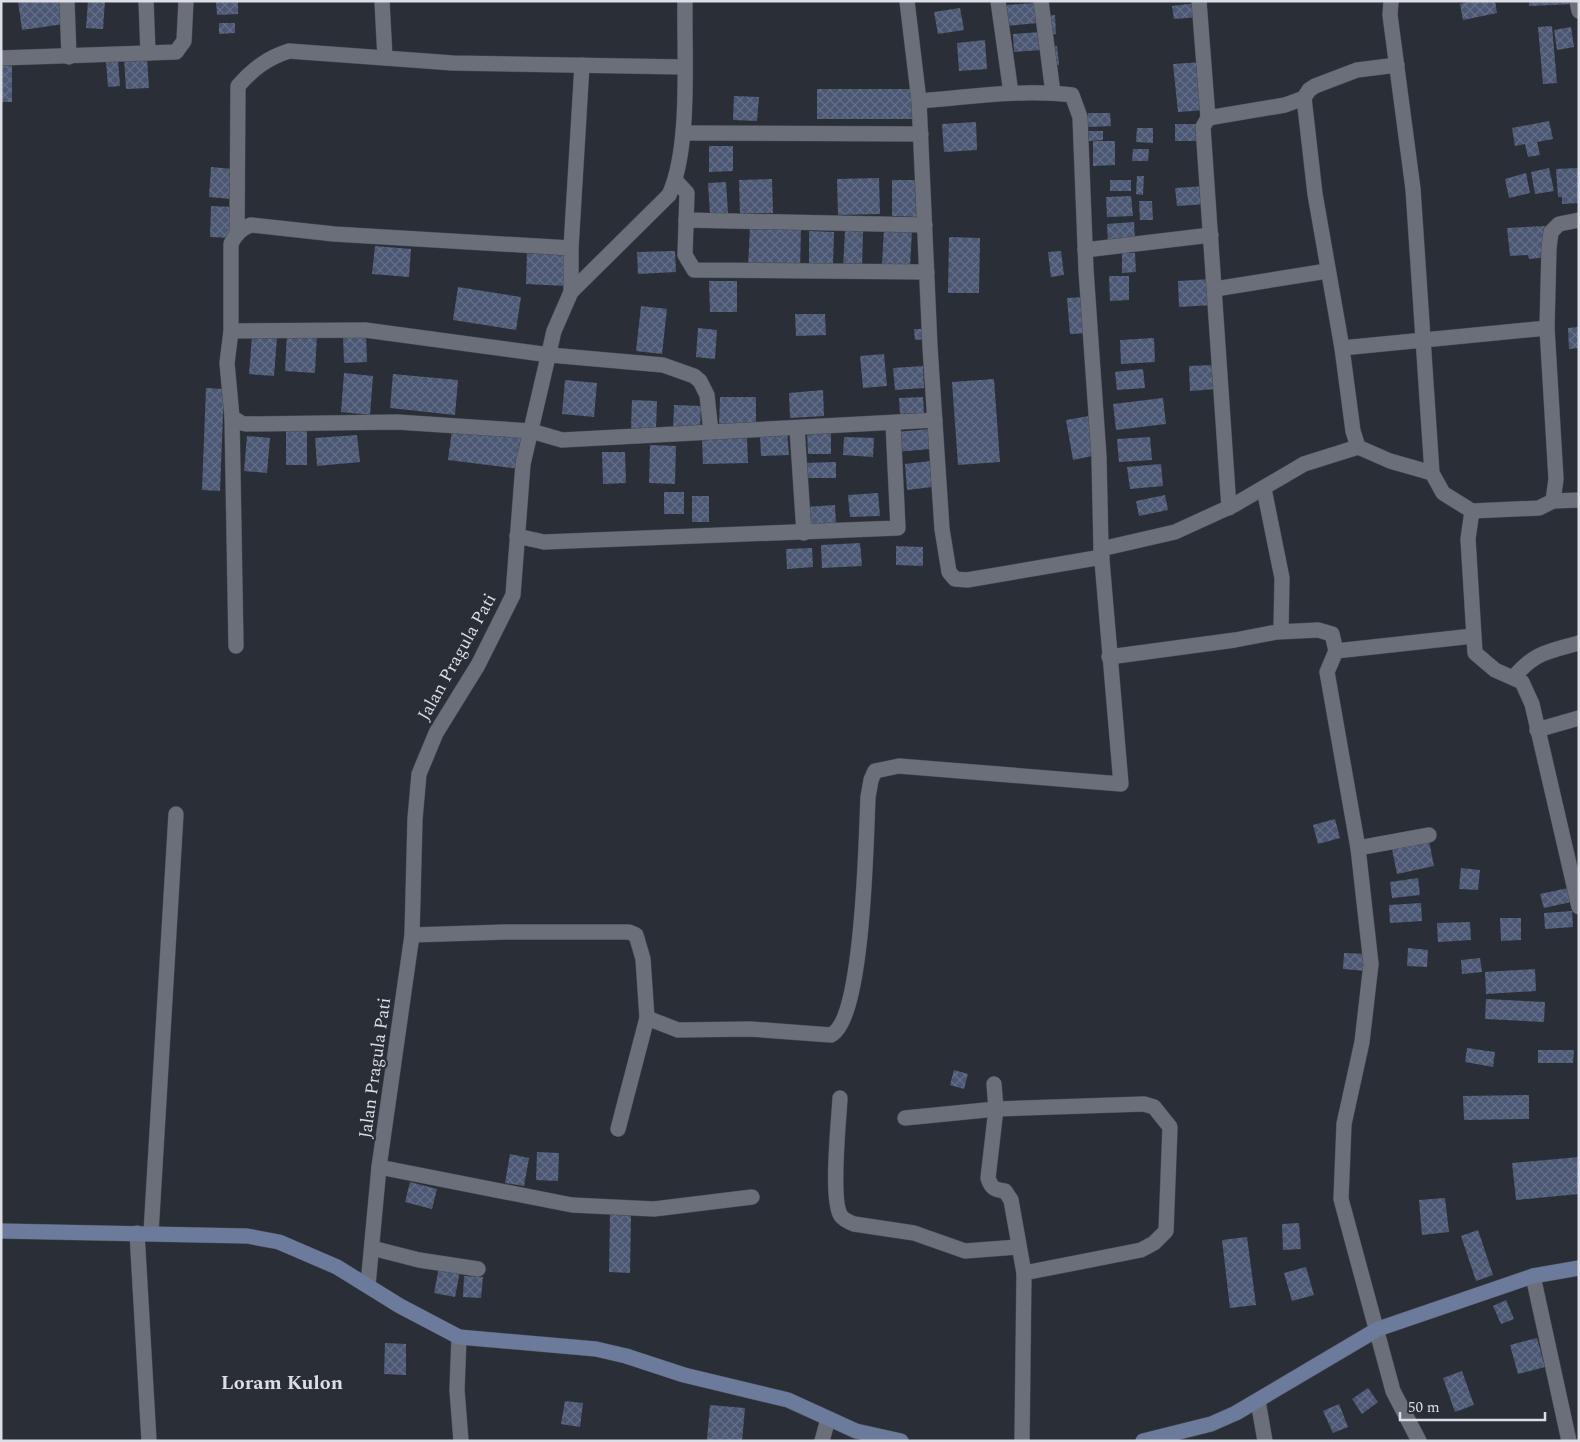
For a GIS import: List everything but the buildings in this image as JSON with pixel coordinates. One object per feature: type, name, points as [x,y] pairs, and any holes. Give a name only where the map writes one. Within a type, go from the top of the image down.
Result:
[{"type":"street","points":[[67,1],[69,57]]},
{"type":"street","points":[[146,1],[148,53]]},
{"type":"street","points":[[1,58],[176,52],[181,48],[184,41],[186,1]]},
{"type":"street","points":[[382,1],[385,58]]},
{"type":"street","name":"Jalan Pragula Pati","points":[[368,1285],[379,1167],[412,935],[415,819],[419,774],[436,733],[478,665],[513,595],[522,464],[550,355],[554,331],[571,292],[669,195],[676,181],[683,133],[685,1]]},
{"type":"street","points":[[907,1],[919,101],[942,529],[949,572],[954,579],[967,580],[1102,553],[1175,532],[1229,508],[1304,464],[1358,447],[1390,461],[1432,473]]},
{"type":"street","points":[[998,1],[1011,93]]},
{"type":"street","points":[[1041,1],[1053,93]]},
{"type":"street","points":[[1199,1],[1208,118],[1203,127],[1229,508]]},
{"type":"street","points":[[1391,1],[1390,15],[1413,189],[1432,473],[1442,493],[1472,511],[1539,508],[1553,501],[1579,500]]},
{"type":"street","points":[[1577,1],[1579,10]]},
{"type":"street","points":[[237,234],[238,86],[263,62],[289,51],[453,63],[684,67]]},
{"type":"street","points":[[571,292],[570,248],[582,65]]},
{"type":"street","points":[[1208,118],[1285,106],[1304,98],[1309,90],[1315,86],[1357,70],[1397,65]]},
{"type":"street","points":[[647,1018],[678,1030],[750,1029],[826,1036],[837,1032],[841,1025],[858,964],[868,797],[871,780],[875,772],[899,766],[1121,784],[1102,553],[1085,250],[1080,117],[1072,95],[1053,93],[1011,93],[919,101]]},
{"type":"street","points":[[1304,98],[1315,194],[1342,348],[1353,431],[1358,447]]},
{"type":"street","points":[[683,133],[921,134]]},
{"type":"street","points":[[676,181],[687,193],[686,255],[694,270],[927,272]]},
{"type":"street","points":[[686,220],[925,225]]},
{"type":"street","points":[[1553,501],[1556,479],[1548,328],[1551,232],[1559,224],[1579,220]]},
{"type":"street","points":[[236,646],[232,417],[227,363],[231,331],[231,244],[237,234],[251,225],[334,234],[570,248]]},
{"type":"street","points":[[1085,250],[1211,235]]},
{"type":"street","points":[[1215,289],[1327,271]]},
{"type":"street","points":[[1342,348],[1548,328]]},
{"type":"street","points":[[231,331],[365,330],[550,355],[663,364],[694,376],[700,381],[707,395],[711,432]]},
{"type":"street","points":[[232,417],[246,424],[397,422],[531,431],[562,440],[935,420]]},
{"type":"street","points":[[517,536],[544,542],[898,528],[893,422]]},
{"type":"street","points":[[796,428],[804,533]]},
{"type":"street","points":[[1264,489],[1282,578],[1281,631]]},
{"type":"street","points":[[1472,511],[1468,539],[1473,636],[1476,653],[1484,663],[1522,682],[1532,704],[1579,907]]},
{"type":"street","points":[[1110,657],[1235,640],[1281,631],[1327,631],[1332,634],[1336,651],[1327,672],[1358,848],[1372,964],[1362,1042],[1344,1124],[1341,1199],[1378,1329],[1393,1392],[1419,1441]]},
{"type":"street","points":[[1336,651],[1473,636]]},
{"type":"street","points":[[1513,678],[1528,661],[1546,652],[1579,643]]},
{"type":"street","points":[[1537,730],[1579,718]]},
{"type":"street","points":[[149,1441],[144,1233],[176,814]]},
{"type":"street","points":[[1358,848],[1429,835]]},
{"type":"street","points":[[412,935],[505,932],[629,932],[636,935],[643,959],[647,1018],[618,1129]]},
{"type":"street","points":[[994,1084],[996,1109],[988,1178],[990,1185],[995,1190],[1005,1191],[1011,1200],[1024,1273],[1022,1441]]},
{"type":"street","points":[[840,1098],[836,1196],[840,1214],[846,1221],[914,1234],[965,1251],[1018,1247]]},
{"type":"street","points":[[905,1118],[996,1109],[1144,1104],[1154,1107],[1170,1128],[1166,1231],[1154,1243],[1141,1250],[1024,1273]]},
{"type":"street","points":[[379,1167],[477,1184],[572,1205],[654,1209],[752,1197]]},
{"type":"street","points":[[1,1231],[247,1236],[278,1242],[336,1267],[400,1306],[459,1336],[596,1349],[727,1386],[788,1400],[856,1431],[900,1441]]},
{"type":"street","points":[[372,1248],[420,1260],[478,1269]]},
{"type":"street","points":[[1143,1441],[1210,1424],[1258,1401],[1378,1329],[1532,1276],[1579,1268]]},
{"type":"street","points":[[1532,1276],[1569,1441]]},
{"type":"street","points":[[459,1336],[457,1390],[461,1441]]},
{"type":"street","points":[[1258,1401],[1264,1441]]},
{"type":"street","points":[[822,1441],[828,1419]]},
{"type":"district","name":"Loram Kulon","points":[[282,1383]]}]
